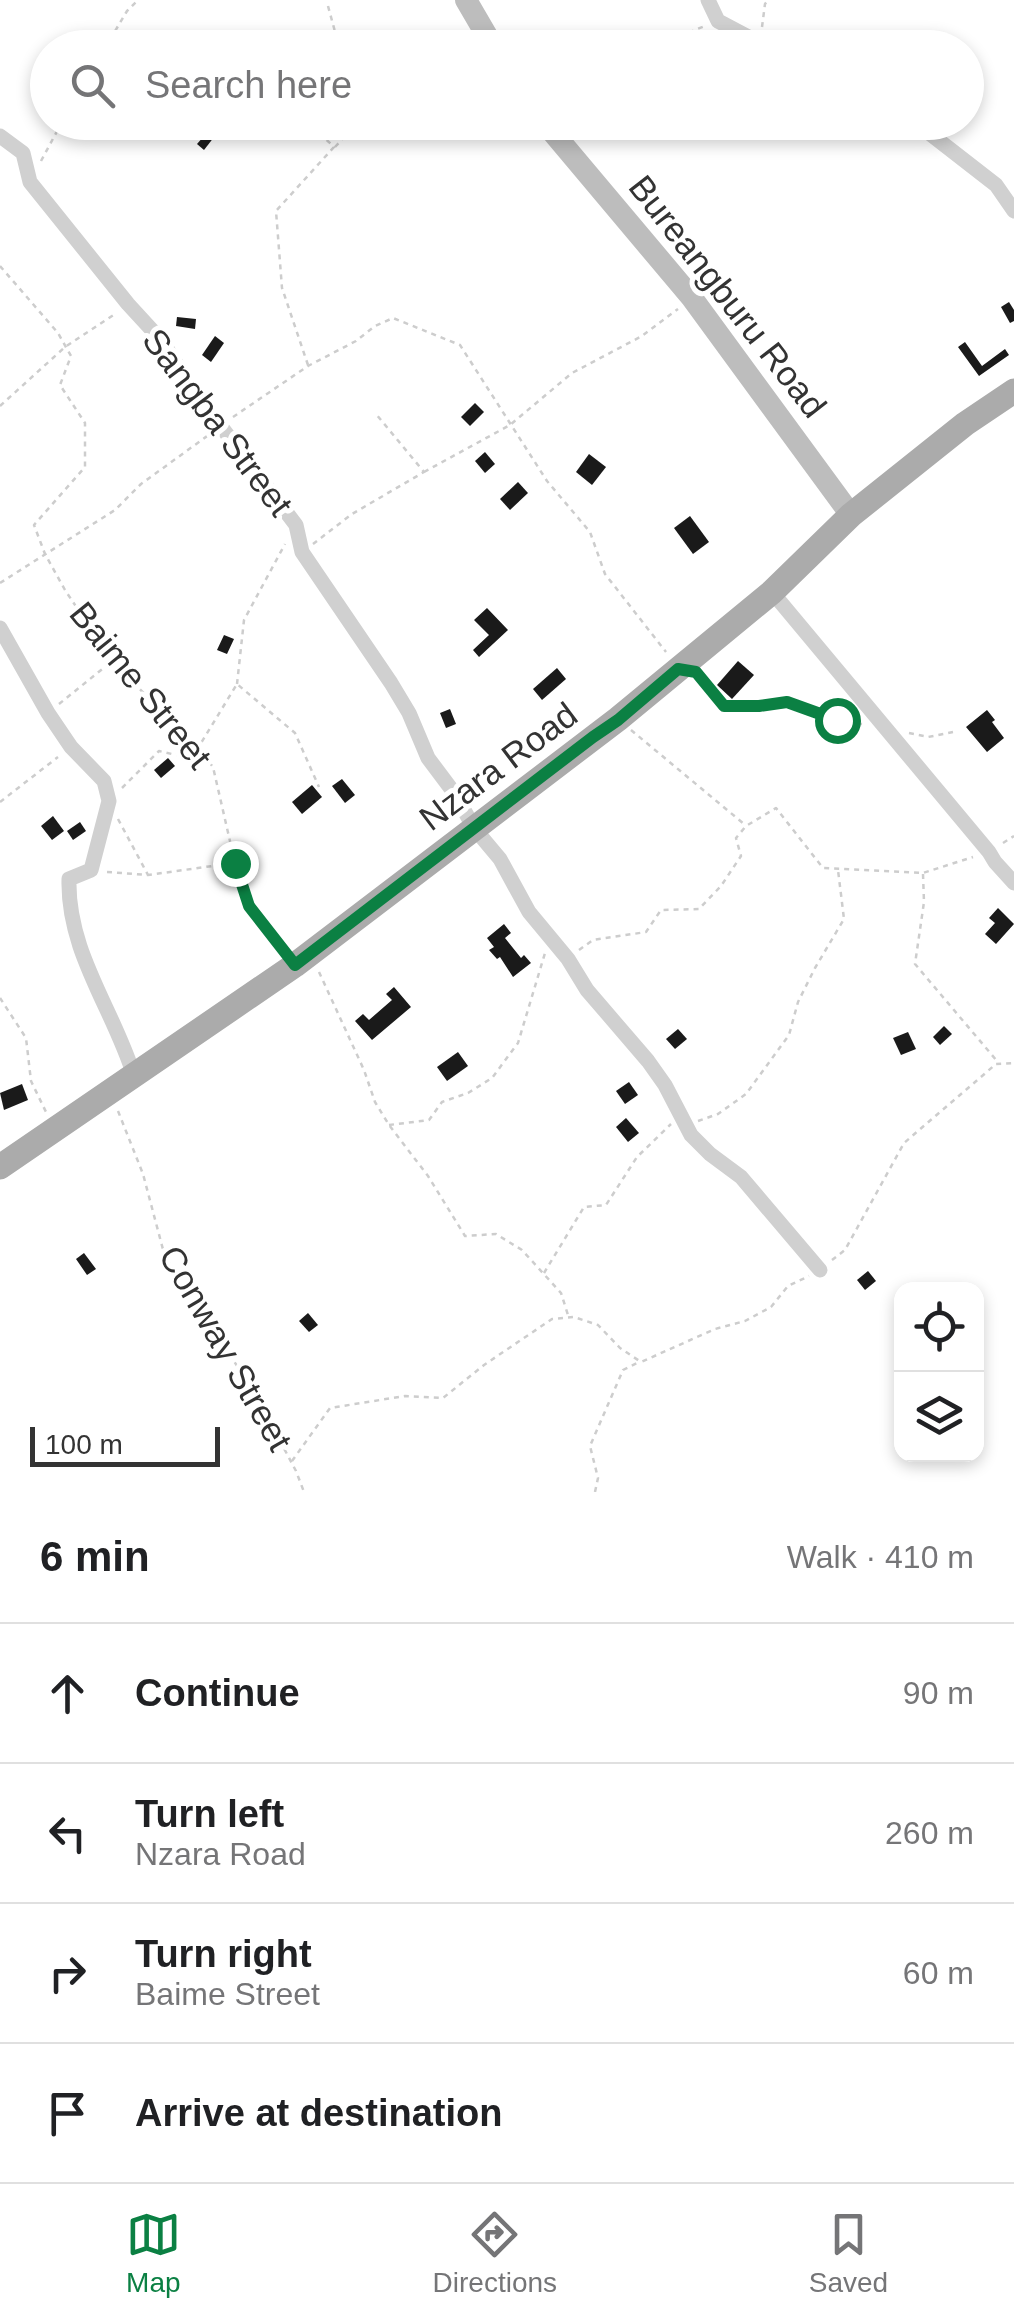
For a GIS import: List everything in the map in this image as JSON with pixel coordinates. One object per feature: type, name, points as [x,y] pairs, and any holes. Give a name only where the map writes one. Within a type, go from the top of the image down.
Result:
[{"type":"main road","name":"Nzara Road","points":[[0,1167],[304,958],[618,720],[772,592],[851,515],[965,424],[1014,391]]},
{"type":"street","points":[[466,0],[484,30]]},
{"type":"street","points":[[708,0],[718,21],[735,30]]},
{"type":"street","name":"Sangba Street","points":[[0,136],[22,153],[30,182],[162,341],[191,388],[296,525],[302,552],[391,683],[428,758],[586,990],[648,1061],[691,1135],[741,1176],[820,1270]]},
{"type":"street","name":"Bureangburu Road","points":[[559,140],[692,298],[851,515]]},
{"type":"street","points":[[938,140],[996,185],[1014,211]]},
{"type":"street","points":[[772,592],[1014,883]]},
{"type":"street","points":[[0,628],[48,713],[71,746],[104,781],[109,802],[91,870],[70,879],[69,894],[79,949],[124,1045],[134,1076]]},
{"type":"path","points":[[116,30],[138,0]]},
{"type":"path","points":[[764,30],[764,4],[768,0]]},
{"type":"path","points":[[328,6],[335,30]]},
{"type":"path","points":[[696,30],[718,21]]},
{"type":"path","points":[[30,182],[52,140]]},
{"type":"path","points":[[327,140],[334,147]]},
{"type":"path","points":[[308,366],[282,288],[276,211],[341,140]]},
{"type":"path","points":[[0,266],[58,334],[71,356],[60,385],[85,423],[85,467],[34,525],[45,554]]},
{"type":"path","points":[[302,552],[352,514],[510,426],[572,373],[642,336],[692,298]]},
{"type":"path","points":[[0,406],[66,347],[128,304]]},
{"type":"path","points":[[0,583],[115,510],[141,484],[308,366],[392,318],[460,345],[547,480],[590,532],[605,574],[678,669],[696,672],[724,706],[787,702],[837,720],[928,737],[953,732]]},
{"type":"path","points":[[376,414],[424,472]]},
{"type":"path","points":[[148,875],[109,802],[159,751],[176,755],[198,748],[236,684],[244,620],[296,525]]},
{"type":"path","name":"Baime Street","points":[[45,554],[112,662],[213,767],[249,906],[322,980],[375,1102],[428,1176],[464,1236],[496,1234],[522,1250],[544,1273]]},
{"type":"path","points":[[48,713],[112,662]]},
{"type":"path","points":[[236,684],[295,733],[319,787]]},
{"type":"path","points":[[618,720],[746,826]]},
{"type":"path","points":[[0,802],[71,746]]},
{"type":"path","points":[[568,959],[592,940],[646,932],[660,910],[699,909],[741,856],[736,838],[746,826],[776,808],[823,868],[924,873],[989,852],[1014,836]]},
{"type":"path","points":[[91,870],[148,875],[235,863]]},
{"type":"path","points":[[568,1318],[561,1294],[544,1273],[584,1207],[606,1205],[637,1157],[680,1115],[694,1122],[718,1114],[746,1094],[788,1036],[806,984],[844,919],[838,869]]},
{"type":"path","points":[[924,873],[915,964],[998,1063]]},
{"type":"path","points":[[389,1125],[429,1120],[442,1102],[468,1093],[492,1078],[518,1043],[549,937]]},
{"type":"path","points":[[0,998],[26,1038],[31,1082],[54,1129]]},
{"type":"path","points":[[594,1492],[598,1478],[590,1446],[623,1370],[715,1329],[745,1322],[771,1307],[788,1286],[820,1270],[845,1250],[904,1143],[998,1063],[1014,1063]]},
{"type":"path","name":"Conway Street","points":[[110,1091],[144,1174],[165,1257],[252,1390],[304,1492]]},
{"type":"path","points":[[292,1462],[330,1408],[404,1396],[442,1398],[552,1320],[574,1317],[598,1325],[640,1362]]},
{"type":"building","points":[[201,140],[212,140],[204,150],[197,144]]},
{"type":"building","points":[[1009,302],[1014,310],[1014,321],[1010,323],[1001,307]]},
{"type":"building","points":[[177,317],[196,319],[195,329],[176,326]]},
{"type":"building","points":[[215,336],[224,343],[211,362],[202,355]]},
{"type":"building","points":[[965,342],[982,366],[1005,349],[1009,355],[979,376],[958,347]]},
{"type":"building","points":[[475,403],[484,412],[470,426],[461,417]]},
{"type":"building","points":[[485,452],[495,464],[485,473],[475,461]]},
{"type":"building","points":[[589,454],[606,467],[592,485],[576,472]]},
{"type":"building","points":[[518,482],[528,493],[510,510],[500,499]]},
{"type":"building","points":[[690,516],[709,542],[693,554],[674,528]]},
{"type":"building","points":[[487,608],[508,630],[479,657],[473,650],[489,635],[474,620]]},
{"type":"building","points":[[224,635],[234,639],[227,654],[217,650]]},
{"type":"building","points":[[738,661],[754,675],[732,699],[717,685]]},
{"type":"building","points":[[557,668],[566,679],[542,700],[533,689]]},
{"type":"building","points":[[450,709],[456,724],[446,728],[440,713]]},
{"type":"building","points":[[987,710],[1004,738],[987,752],[966,727]]},
{"type":"building","points":[[168,758],[175,766],[161,778],[154,770]]},
{"type":"building","points":[[342,779],[355,795],[345,803],[332,786]]},
{"type":"building","points":[[312,785],[322,797],[302,814],[292,802]]},
{"type":"building","points":[[53,816],[64,831],[52,840],[41,826]]},
{"type":"building","points":[[80,822],[86,831],[73,840],[67,831]]},
{"type":"building","points":[[998,908],[1014,924],[996,944],[985,934],[995,923],[989,918]]},
{"type":"building","points":[[504,924],[511,933],[505,938],[521,958],[524,955],[531,963],[513,977],[500,957],[497,959],[489,950],[494,947],[487,938]]},
{"type":"building","points":[[394,987],[411,1007],[372,1040],[355,1021],[363,1014],[369,1020],[392,1000],[386,994]]},
{"type":"building","points":[[944,1026],[952,1034],[940,1045],[933,1037]]},
{"type":"building","points":[[678,1029],[687,1039],[675,1049],[666,1039]]},
{"type":"building","points":[[908,1032],[916,1049],[901,1055],[893,1038]]},
{"type":"building","points":[[458,1052],[468,1066],[447,1081],[437,1067]]},
{"type":"building","points":[[629,1082],[638,1095],[625,1104],[616,1091]]},
{"type":"building","points":[[22,1084],[28,1100],[4,1110],[0,1093]]},
{"type":"building","points":[[626,1118],[639,1133],[628,1142],[616,1127]]},
{"type":"building","points":[[84,1253],[96,1269],[87,1275],[76,1259]]},
{"type":"building","points":[[868,1271],[876,1281],[865,1290],[857,1280]]},
{"type":"building","points":[[308,1313],[318,1325],[309,1332],[299,1321]]},
{"type":"route","points":[[235,863],[249,906],[295,965],[618,720],[678,669],[696,672],[724,706],[787,702],[837,720]]}]
